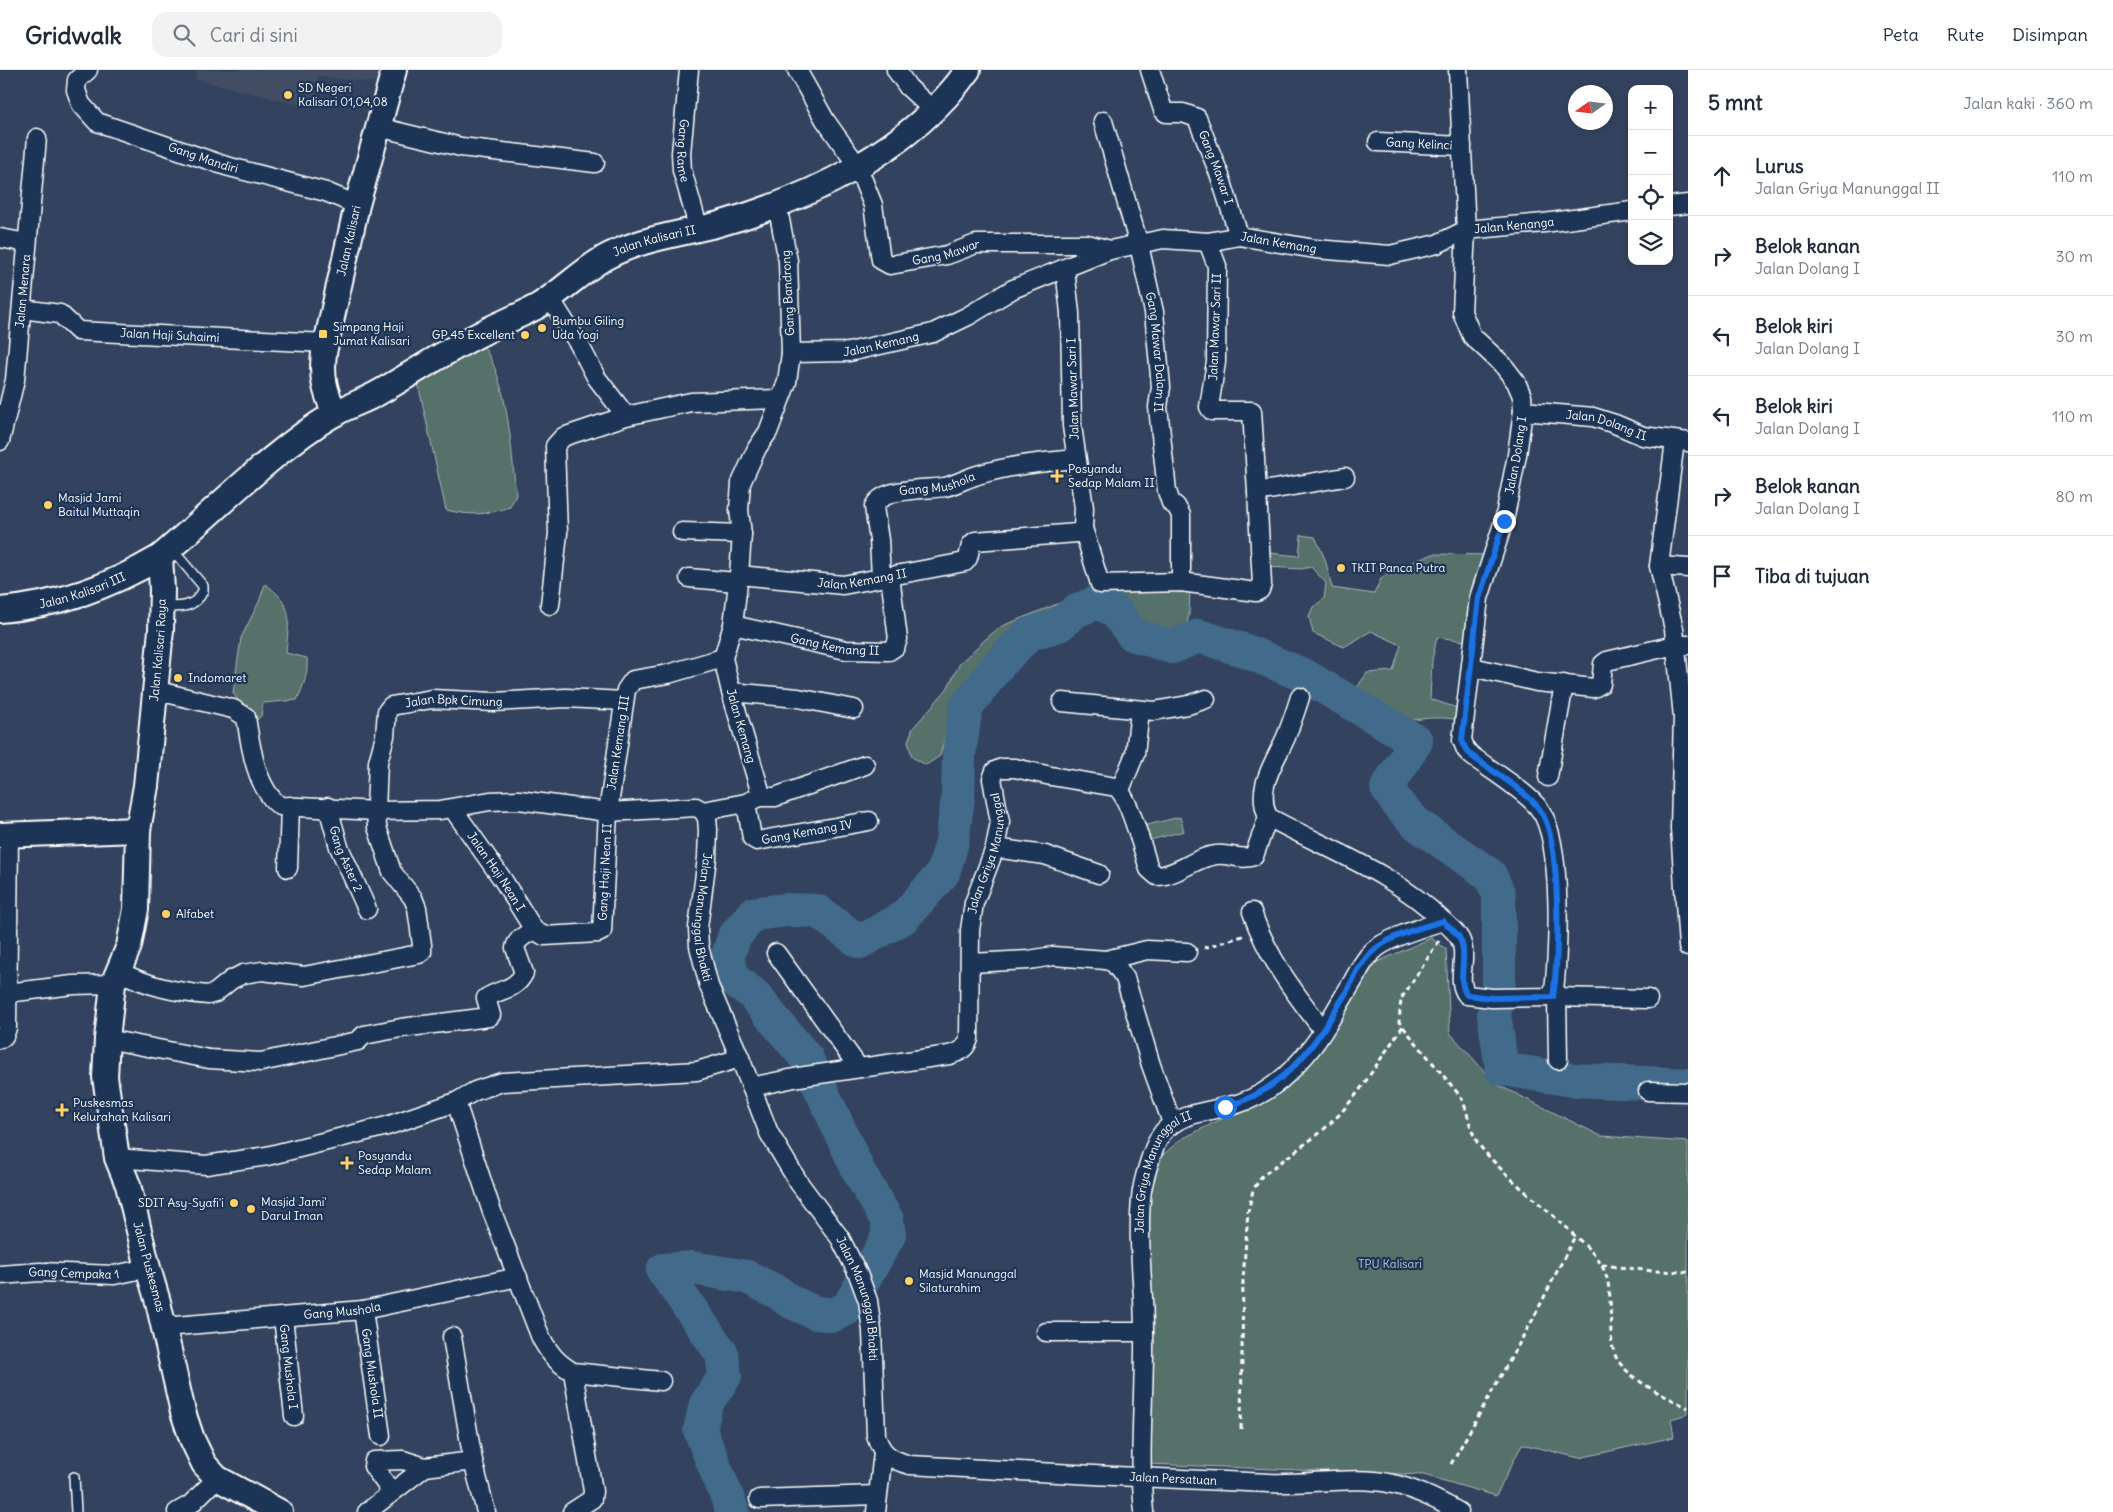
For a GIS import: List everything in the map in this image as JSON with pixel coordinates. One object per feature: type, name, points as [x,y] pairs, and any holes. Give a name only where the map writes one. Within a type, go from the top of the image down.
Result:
[{"type":"street","name":"Jalan Kalisari","points":[[334,414],[326,393],[322,374],[326,343],[357,205],[394,70]]},
{"type":"street","name":"Gang Rame","points":[[689,70],[680,153],[682,170],[699,230]]},
{"type":"street","points":[[797,70],[825,120],[857,165]]},
{"type":"street","points":[[896,70],[908,87],[932,110]]},
{"type":"street","name":"Jalan Kalisari II","points":[[334,414],[375,394],[466,341],[523,314],[550,298],[611,254],[648,242],[737,219],[779,213],[817,187],[885,149],[932,110],[958,84],[968,70]]},
{"type":"street","name":"Gang Mawar I","points":[[1150,70],[1163,110],[1166,113],[1190,114],[1197,118],[1220,176],[1239,236]]},
{"type":"street","name":"Jalan Kenanga","points":[[1458,70],[1466,230],[1544,223],[1628,212]]},
{"type":"street","name":"Gang Mandiri","points":[[82,75],[76,90],[81,104],[97,122],[226,166],[326,192],[357,205]]},
{"type":"street","name":"Gang Mawar Dalam II","points":[[1103,121],[1140,245],[1154,312],[1161,387],[1158,408],[1167,491],[1171,503],[1176,506],[1181,515],[1181,582]]},
{"type":"street","points":[[378,127],[461,147],[596,163]]},
{"type":"street","name":"Jalan Menara","points":[[0,441],[15,380],[37,138]]},
{"type":"street","name":"Gang Kelinci","points":[[1378,142],[1462,146]]},
{"type":"street","name":"Gang Mawar","points":[[857,165],[873,206],[878,251],[881,260],[885,264],[890,265],[947,255],[976,244],[1087,244],[1110,250]]},
{"type":"street","points":[[1673,206],[1688,204]]},
{"type":"street","name":"Gang Bandrong","points":[[779,213],[787,255],[791,354]]},
{"type":"street","name":"Jalan Kemang","points":[[752,800],[760,790],[730,692],[723,658],[733,625],[738,578],[742,534],[739,510],[741,483],[757,448],[768,432],[787,382],[791,354],[848,352],[933,333],[968,316],[1014,289],[1110,250],[1163,239],[1208,242],[1239,236],[1315,248],[1390,255],[1437,244],[1466,230]]},
{"type":"street","name":"Jalan Dolang I","points":[[1466,230],[1462,312],[1472,336],[1503,365],[1516,382],[1522,396],[1523,411],[1517,456],[1504,521],[1479,598],[1462,740],[1466,750],[1534,802],[1547,821],[1556,878],[1558,908],[1555,997],[1558,1060]]},
{"type":"street","points":[[0,238],[27,243]]},
{"type":"street","name":"Jalan Mawar Sari II","points":[[1181,582],[1256,592],[1260,590],[1262,584],[1252,411],[1212,411],[1209,407],[1216,362],[1218,266],[1208,242]]},
{"type":"street","name":"Jalan Mawar Sari I","points":[[1066,269],[1070,313],[1072,426],[1084,508],[1083,528],[1100,584],[1181,582]]},
{"type":"street","points":[[550,298],[580,346],[596,378],[626,416]]},
{"type":"street","name":"Jalan Haji Suhaimi","points":[[22,309],[64,316],[78,331],[326,343]]},
{"type":"street","points":[[550,605],[558,533],[555,446],[562,437],[626,416],[691,402],[780,399]]},
{"type":"street","name":"Jalan Dolang II","points":[[1523,411],[1593,417],[1643,436],[1682,442]]},
{"type":"street","points":[[166,553],[275,457],[334,414]]},
{"type":"street","points":[[1682,442],[1659,566],[1682,645],[1683,717],[1680,828],[1688,947]]},
{"type":"street","name":"Gang Mushola","points":[[885,577],[874,507],[882,496],[946,486],[979,474],[1021,465],[1076,459]]},
{"type":"street","points":[[1257,492],[1345,477]]},
{"type":"street","name":"Jalan Kemang II","points":[[689,578],[738,578],[842,585],[965,562],[971,545],[975,541],[1077,532],[1083,528]]},
{"type":"street","points":[[682,532],[742,534]]},
{"type":"street","name":"Jalan Kalisari Raya","points":[[138,830],[146,786],[166,553]]},
{"type":"street","name":"Jalan Kalisari III","points":[[0,610],[29,608],[74,597],[117,581],[166,553]]},
{"type":"street","points":[[1659,566],[1688,568]]},
{"type":"street","name":"Gang Kemang II","points":[[733,625],[846,650],[889,651],[895,647],[898,639],[885,577]]},
{"type":"street","points":[[1472,667],[1537,682],[1594,688],[1601,684],[1603,664],[1607,661],[1682,645]]},
{"type":"street","name":"Jalan Kemang III","points":[[608,812],[626,690],[634,680],[668,674],[723,658]]},
{"type":"street","points":[[1548,777],[1564,684]]},
{"type":"street","points":[[154,690],[241,712],[246,717],[252,755],[268,795],[280,806],[376,811],[453,809],[490,802],[519,800],[608,812],[696,807],[703,810],[775,797],[865,764]]},
{"type":"street","points":[[730,692],[798,698],[854,709]]},
{"type":"street","points":[[1300,697],[1286,736],[1265,782],[1263,795],[1264,809],[1268,817],[1402,888],[1427,904],[1458,936],[1463,946],[1464,992],[1467,995],[1474,997],[1648,999]]},
{"type":"street","name":"Jalan Bpk Cimung","points":[[376,811],[378,762],[386,736],[387,711],[391,706],[432,699],[494,702],[566,698],[624,701]]},
{"type":"street","points":[[1062,702],[1140,711],[1171,708],[1206,699]]},
{"type":"street","points":[[1140,711],[1136,754],[1120,790],[1128,806],[1149,869],[1157,876],[1168,874],[1214,855],[1246,858],[1254,856],[1268,817]]},
{"type":"street","name":"Jalan Griya Manunggal","points":[[751,1087],[799,1077],[949,1054],[960,1052],[966,1048],[969,1039],[970,930],[974,903],[996,848],[1000,822],[992,779],[995,771],[1002,768],[1014,768],[1111,786],[1120,790]]},
{"type":"street","name":"Gang Kemang IV","points":[[752,800],[752,838],[757,841],[868,821]]},
{"type":"street","points":[[288,868],[290,806]]},
{"type":"street","name":"Gang Aster 2","points":[[328,807],[339,848],[367,908]]},
{"type":"street","name":"Jalan Haji Nean I","points":[[453,809],[504,880],[536,932]]},
{"type":"street","name":"Jalan Manunggal Bhakti","points":[[703,810],[708,830],[707,858],[698,928],[699,946],[710,986],[768,1133],[799,1182],[840,1238],[858,1274],[868,1301],[874,1355],[875,1426],[883,1453]]},
{"type":"street","points":[[7,993],[116,977],[160,988],[208,995],[215,993],[243,974],[262,971],[304,976],[415,956],[422,952],[417,908],[413,898],[392,872],[377,827],[376,811]]},
{"type":"street","name":"Gang Haji Nean II","points":[[536,932],[553,935],[598,933],[602,931],[608,812]]},
{"type":"street","points":[[0,1039],[4,1036],[7,1028],[5,834],[63,834],[138,830]]},
{"type":"street","name":"Jalan Puskesmas","points":[[138,830],[136,909],[129,946],[116,977],[107,1040],[105,1077],[117,1158],[128,1185],[187,1425],[204,1464],[217,1478],[280,1512]]},
{"type":"street","points":[[996,848],[1045,856],[1099,874]]},
{"type":"street","points":[[1252,912],[1258,931],[1276,966],[1323,1030]]},
{"type":"street","name":"Jalan Griya Manunggal II","points":[[1144,1512],[1140,1478],[1144,1332],[1140,1228],[1142,1189],[1151,1158],[1163,1131],[1172,1123],[1185,1118],[1241,1103],[1258,1095],[1279,1080],[1302,1060],[1323,1030],[1371,952],[1418,928],[1446,923]]},
{"type":"street","points":[[107,1040],[209,1058],[261,1062],[358,1041],[364,1036],[401,1028],[489,1017],[491,1015],[486,998],[514,986],[520,981],[524,973],[515,948],[519,938],[536,932]]},
{"type":"street","points":[[971,963],[1021,961],[1053,956],[1106,960],[1146,950],[1188,952]]},
{"type":"street","points":[[776,953],[859,1068]]},
{"type":"street","points":[[1106,960],[1114,964],[1125,978],[1172,1123]]},
{"type":"street","points":[[117,1158],[206,1165],[267,1156],[387,1126],[456,1102],[475,1091],[502,1082],[697,1070],[740,1058]]},
{"type":"street","points":[[1648,1091],[1688,1092]]},
{"type":"street","points":[[456,1102],[491,1209],[541,1338],[552,1357],[573,1372],[661,1381]]},
{"type":"street","name":"Gang Cempaka 1","points":[[0,1275],[40,1272],[114,1275],[148,1268]]},
{"type":"street","name":"Gang Mushola","points":[[164,1327],[363,1310],[518,1277]]},
{"type":"street","name":"Gang Mushola II","points":[[363,1310],[381,1436]]},
{"type":"street","name":"Gang Mushola I","points":[[283,1317],[294,1416]]},
{"type":"street","points":[[1046,1332],[1144,1332]]},
{"type":"street","points":[[452,1337],[473,1461],[486,1512]]},
{"type":"street","points":[[572,1512],[592,1498],[594,1491],[573,1372]]},
{"type":"street","points":[[759,1499],[876,1504],[883,1453]]},
{"type":"street","name":"Jalan Persatuan","points":[[883,1453],[891,1459],[910,1465],[1140,1478],[1296,1484],[1353,1481],[1392,1483],[1424,1494],[1459,1512]]},
{"type":"street","points":[[391,1492],[373,1466],[374,1461],[403,1460],[424,1466],[473,1461]]},
{"type":"street","points":[[367,1512],[424,1466]]},
{"type":"street","points":[[177,1512],[191,1504],[217,1478]]},
{"type":"lane","points":[[162,606],[174,608],[187,606],[194,602],[203,591],[203,586],[166,553]]},
{"type":"lane","points":[[74,1477],[76,1512]]},
{"type":"path","points":[[1446,923],[1401,999],[1398,1014],[1399,1022],[1461,1097],[1472,1134],[1479,1145],[1602,1265],[1610,1291],[1612,1342],[1617,1360],[1638,1381],[1688,1408]]},
{"type":"path","points":[[1188,952],[1258,931]]},
{"type":"path","points":[[1241,1429],[1243,1280],[1248,1212],[1253,1190],[1262,1176],[1321,1132],[1340,1114],[1359,1092],[1403,1026]]},
{"type":"path","points":[[1451,1464],[1533,1319],[1574,1236]]},
{"type":"path","points":[[1602,1265],[1652,1271],[1688,1272]]},
{"type":"shaded area","name":"SD Negeri Kalisari 01,04,08","points":[[197,70],[385,70],[381,83],[318,76],[313,108],[195,79]]},
{"type":"green space","points":[[482,344],[498,377],[503,396],[510,437],[516,495],[510,507],[493,512],[471,514],[446,510],[417,379]]},
{"type":"green space","points":[[1301,535],[1315,537],[1325,559],[1332,588],[1374,594],[1381,579],[1389,572],[1433,554],[1489,555],[1478,643],[1437,637],[1432,660],[1430,699],[1466,711],[1460,720],[1430,718],[1399,723],[1352,695],[1367,673],[1393,671],[1401,645],[1371,631],[1344,647],[1313,633],[1309,616],[1313,607],[1324,599],[1326,583],[1311,567],[1301,569],[1268,567],[1269,553],[1299,556]]},
{"type":"green space","points":[[265,584],[282,599],[286,607],[288,622],[286,653],[307,658],[307,669],[304,684],[297,700],[263,703],[261,716],[254,723],[233,693],[241,638],[259,602]]},
{"type":"green space","points":[[1107,586],[1190,586],[1189,615],[1185,632],[1170,640],[1145,636],[1130,627],[1112,608],[1099,598],[1060,615],[1051,625],[1029,631],[1015,639],[1005,653],[953,705],[940,756],[926,765],[912,757],[908,741],[913,728],[947,689],[960,663],[989,636],[1002,626]]},
{"type":"green space","points":[[1180,817],[1184,831],[1143,842],[1139,827]]},
{"type":"green space","name":"TPU Kalisari","points":[[1431,938],[1446,949],[1450,1033],[1496,1084],[1601,1136],[1688,1142],[1688,1414],[1671,1419],[1674,1437],[1579,1458],[1522,1444],[1496,1496],[1424,1475],[1148,1464],[1151,1294],[1147,1169],[1180,1140],[1259,1100],[1364,968]]},
{"type":"waterway","points":[[733,1512],[700,1430],[706,1404],[725,1376],[722,1354],[663,1270],[692,1268],[747,1277],[779,1293],[789,1301],[816,1313],[833,1315],[848,1308],[889,1235],[887,1220],[859,1172],[807,1059],[752,993],[734,980],[727,959],[734,937],[753,914],[786,910],[817,911],[860,942],[903,918],[943,873],[952,842],[958,797],[959,754],[966,707],[1001,662],[1029,634],[1059,625],[1077,610],[1099,602],[1116,612],[1132,634],[1172,647],[1199,636],[1246,651],[1305,676],[1416,741],[1387,788],[1400,807],[1418,825],[1490,875],[1499,895],[1499,979],[1494,1014],[1502,1069],[1573,1080],[1688,1085]]},
{"type":"place","name":"SD Negeri Kalisari 01,04,08","points":[[288,95]]},
{"type":"place","name":"Bumbu Giling Uda Yogi","points":[[542,328]]},
{"type":"place","name":"Simpang Haji Jumat Kalisari","points":[[323,334]]},
{"type":"place","name":"GP 45 Excellent","points":[[525,335]]},
{"type":"place","name":"Posyandu Sedap Malam II","points":[[1057,476]]},
{"type":"place","name":"Masjid Jami Baitul Muttaqin","points":[[48,505]]},
{"type":"place","name":"TKIT Panca Putra","points":[[1341,568]]},
{"type":"place","name":"Indomaret","points":[[178,678]]},
{"type":"place","name":"Alfabet","points":[[166,914]]},
{"type":"place","name":"Puskesmas Kelurahan Kalisari","points":[[62,1110]]},
{"type":"place","name":"Posyandu Sedap Malam","points":[[347,1163]]},
{"type":"place","name":"SDIT Asy-Syafi'i","points":[[234,1203]]},
{"type":"place","name":"Masjid Jami' Darul Iman","points":[[251,1209]]},
{"type":"place","name":"Masjid Manunggal Silaturahim","points":[[909,1281]]},
{"type":"route","points":[[1225,1107],[1241,1103],[1258,1095],[1302,1060],[1323,1030],[1371,952],[1418,928],[1443,921],[1458,936],[1463,946],[1463,985],[1464,992],[1467,995],[1492,998],[1553,997],[1558,908],[1556,878],[1547,821],[1534,802],[1472,756],[1466,750],[1462,740],[1479,598],[1504,521]]}]
